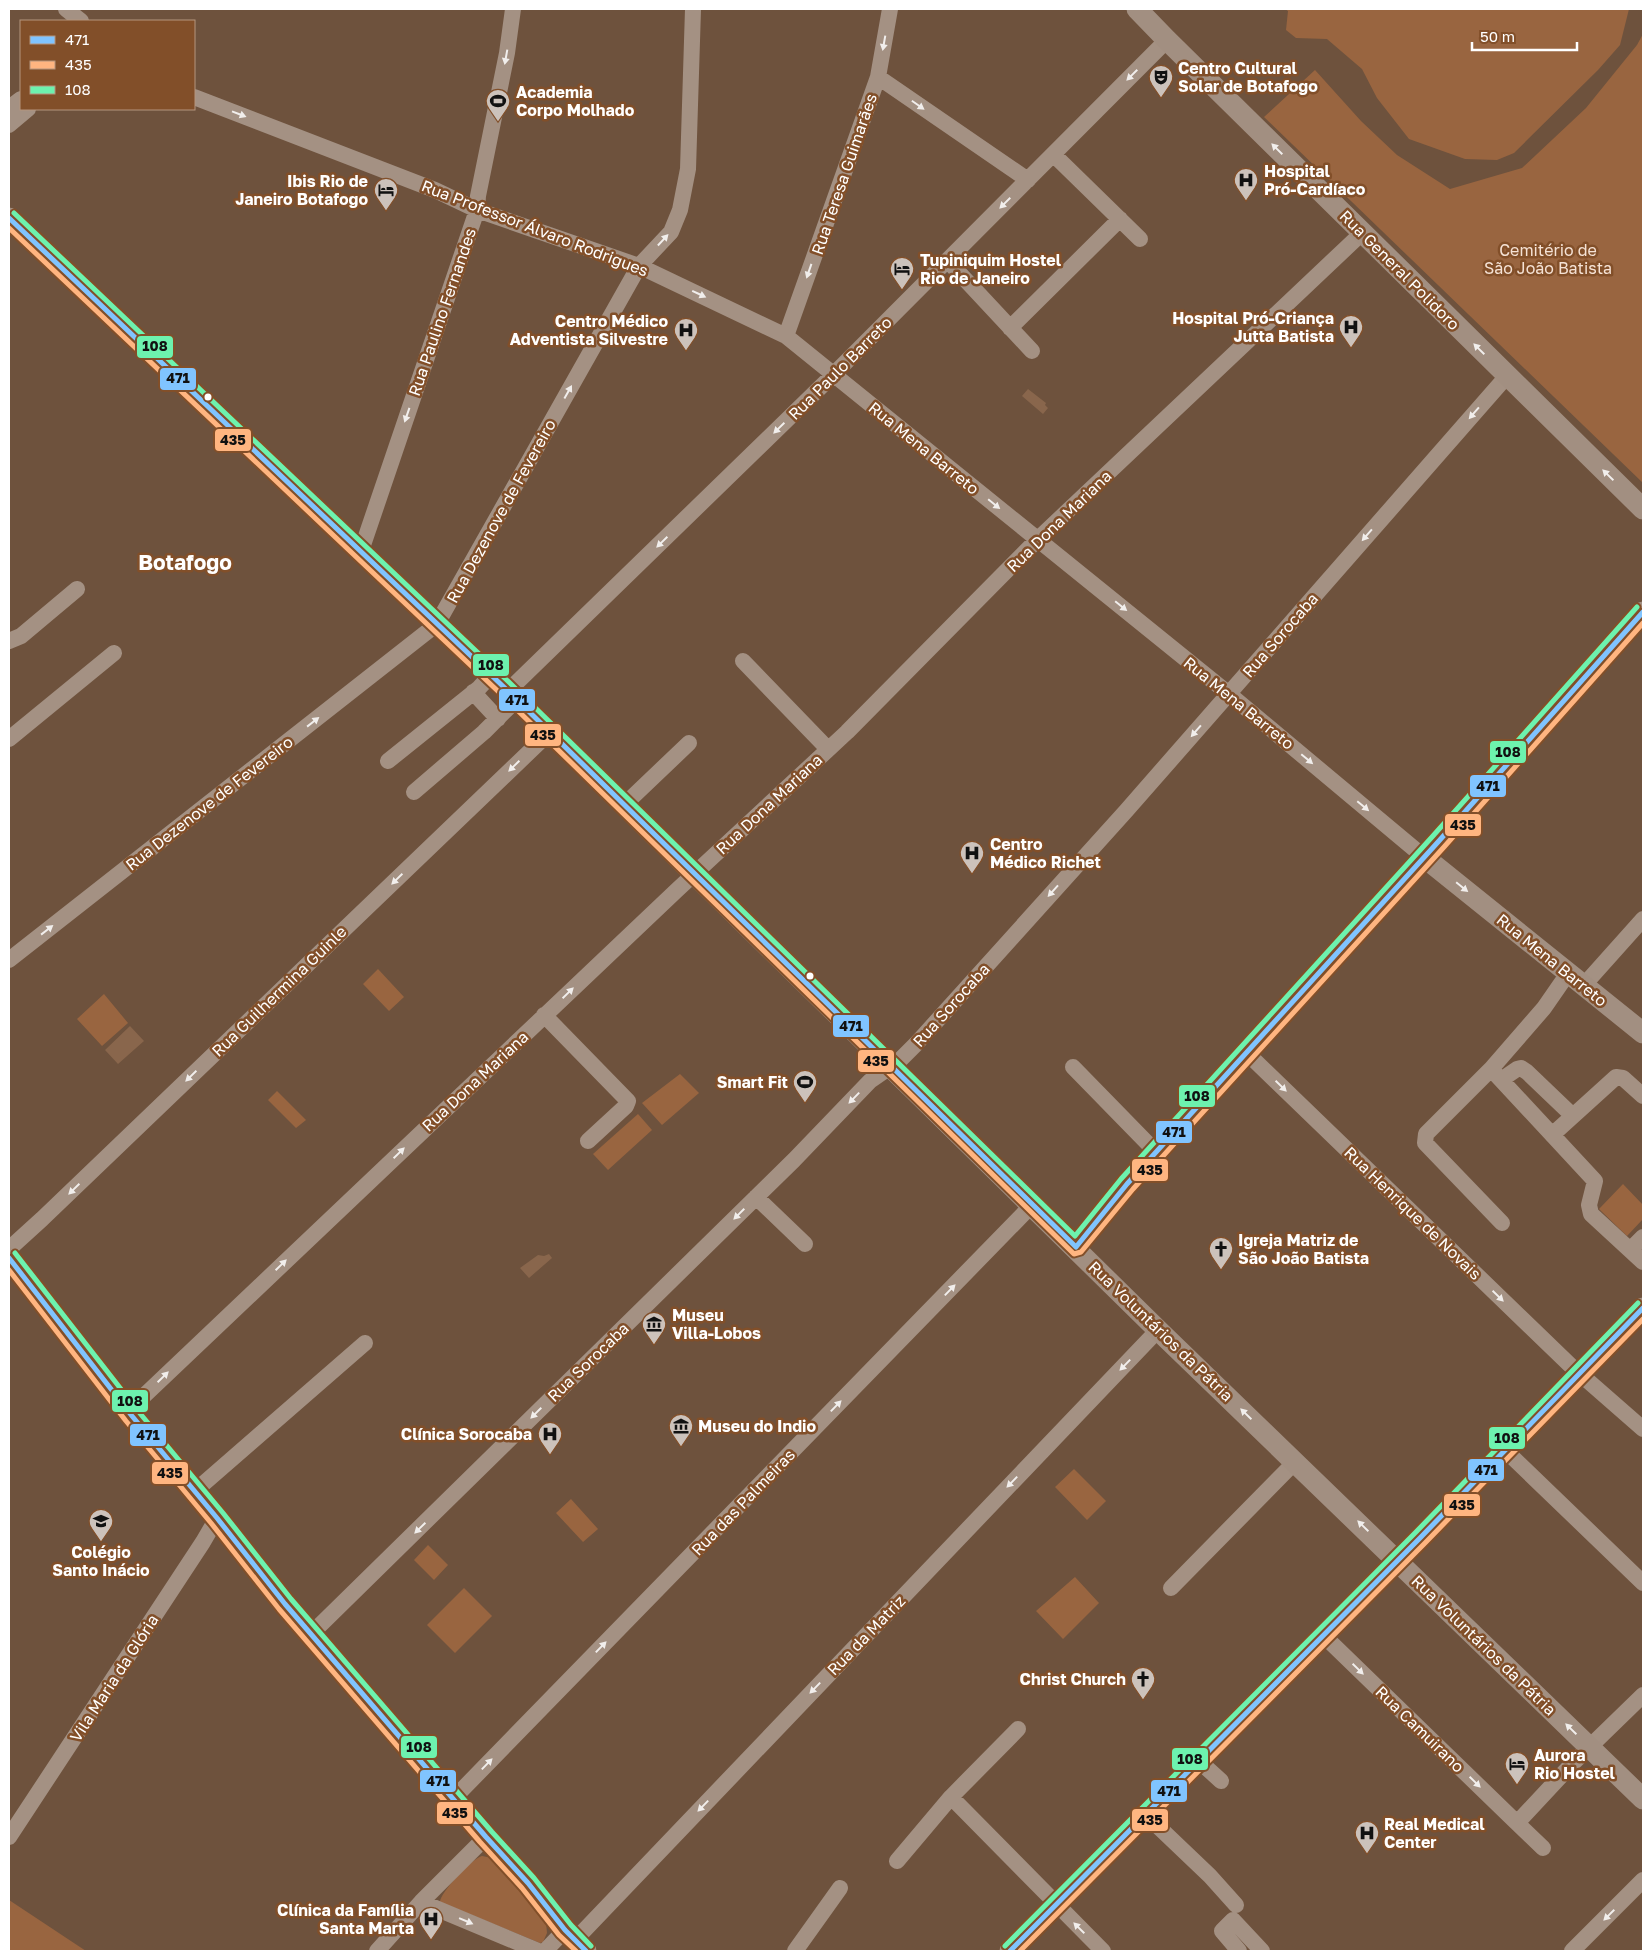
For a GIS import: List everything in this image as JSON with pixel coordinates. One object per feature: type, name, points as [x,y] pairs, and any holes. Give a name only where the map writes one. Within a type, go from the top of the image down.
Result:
[{"type":"main road","name":"Rua General Polidoro","points":[[1137,9],[1643,509]]},
{"type":"main road","name":"Rua Voluntários da Pátria","points":[[9,218],[512,695],[1076,1247],[1158,1330],[1589,1747],[1642,1794]]},
{"type":"main road","points":[[1424,857],[1643,612]]},
{"type":"main road","name":"Rua Mena Barreto","points":[[1424,857],[1643,1033]]},
{"type":"main road","points":[[9,1258],[128,1411],[311,1634],[575,1940]]},
{"type":"main road","points":[[1013,1950],[1050,1898],[1145,1814],[1199,1761],[1643,1308]]},
{"type":"street","name":"Rua Paulino Fernandes","points":[[361,551],[477,210],[479,190],[507,53],[513,9]]},
{"type":"street","name":"Rua Dezenove de Fevereiro","points":[[9,960],[437,624],[639,266],[671,232],[680,210],[688,169],[693,9]]},
{"type":"street","name":"Rua Teresa Guimarães","points":[[786,336],[878,77],[890,9]]},
{"type":"street","name":"Rua Paulo Barreto","points":[[414,792],[498,719],[512,695],[1167,40]]},
{"type":"street","points":[[878,77],[1028,180]]},
{"type":"street","name":"Rua Professor Álvaro Rodrigues","points":[[195,97],[435,190],[477,210],[639,266],[786,336],[833,375]]},
{"type":"street","points":[[9,108],[20,100]]},
{"type":"street","points":[[9,125],[27,110]]},
{"type":"street","points":[[1054,154],[1140,240]]},
{"type":"street","points":[[1010,328],[1120,219]]},
{"type":"street","name":"Rua Dona Mariana","points":[[128,1411],[544,1015],[828,749],[1038,539],[1362,233]]},
{"type":"street","points":[[948,261],[1032,351]]},
{"type":"street","name":"Rua Mena Barreto","points":[[833,375],[1229,694],[1424,857]]},
{"type":"street","name":"Rua Sorocaba","points":[[311,1634],[756,1197],[870,1081],[900,1061],[1229,694],[1507,376]]},
{"type":"street","points":[[9,641],[20,636],[77,589]]},
{"type":"street","points":[[9,739],[114,653]]},
{"type":"street","points":[[743,662],[828,749]]},
{"type":"street","points":[[388,761],[473,692],[491,675]]},
{"type":"street","points":[[473,692],[498,719]]},
{"type":"street","name":"Rua Guilhermina Guinle","points":[[9,1249],[64,1199],[549,732]]},
{"type":"street","points":[[624,805],[689,743]]},
{"type":"street","points":[[1076,1247],[1127,1184],[1424,857]]},
{"type":"street","points":[[1584,985],[1643,919]]},
{"type":"street","points":[[1502,1223],[1425,1143],[1426,1134],[1496,1074],[1562,982]]},
{"type":"street","points":[[544,1015],[628,1101],[626,1106],[588,1141]]},
{"type":"street","name":"Rua Henrique de Novais","points":[[1247,1051],[1251,1057],[1579,1374],[1643,1429]]},
{"type":"street","points":[[1073,1067],[1156,1152]]},
{"type":"street","points":[[1496,1074],[1521,1068],[1573,1116]]},
{"type":"street","points":[[1496,1074],[1595,1182],[1589,1205],[1591,1214],[1643,1262]]},
{"type":"street","points":[[1552,1135],[1616,1077],[1623,1078],[1643,1096]]},
{"type":"street","points":[[756,1197],[805,1244]]},
{"type":"street","name":"Rua das Palmeiras","points":[[453,1799],[1032,1205]]},
{"type":"street","points":[[1630,1250],[1643,1237]]},
{"type":"street","name":"Rua da Matriz","points":[[546,1951],[575,1940],[1158,1330]]},
{"type":"street","points":[[195,1491],[364,1343]]},
{"type":"street","points":[[1505,1450],[1643,1583]]},
{"type":"street","points":[[1171,1588],[1295,1462]]},
{"type":"street","name":"Vila Maria da Glória","points":[[9,1837],[199,1549],[217,1518]]},
{"type":"street","name":"Rua Camuirano","points":[[1323,1635],[1543,1848]]},
{"type":"street","points":[[1517,1823],[1589,1747],[1643,1695]]},
{"type":"street","points":[[897,1861],[951,1797],[1018,1729]]},
{"type":"street","points":[[1199,1761],[1221,1781]]},
{"type":"street","points":[[951,1797],[1103,1951]]},
{"type":"street","points":[[1145,1814],[1210,1876],[1236,1905]]},
{"type":"street","points":[[377,1951],[421,1902],[486,1837]]},
{"type":"street","points":[[1572,1951],[1643,1880]]},
{"type":"street","points":[[795,1951],[840,1888]]},
{"type":"street","points":[[421,1902],[538,1951]]},
{"type":"street","points":[[1239,1951],[1222,1931],[1233,1920],[1262,1951]]},
{"type":"green space","points":[[1285,9],[1629,9],[1620,45],[1598,70],[1514,153],[1497,160],[1465,159],[1409,139],[1377,98],[1362,69],[1327,39],[1296,38],[1286,30],[1288,11]]},
{"type":"green space","name":"Cemitério de São João Batista","points":[[1643,34],[1643,483],[1264,117],[1315,70],[1361,121],[1397,155],[1450,189],[1522,168],[1586,108],[1637,45]]},
{"type":"green space","points":[[378,969],[404,997],[389,1011],[363,984]]},
{"type":"green space","points":[[104,994],[128,1023],[102,1046],[77,1019]]},
{"type":"green space","points":[[680,1074],[699,1093],[662,1125],[642,1103]]},
{"type":"green space","points":[[277,1091],[306,1120],[296,1128],[268,1100]]},
{"type":"green space","points":[[638,1114],[652,1130],[608,1170],[593,1154]]},
{"type":"green space","points":[[1623,1184],[1643,1205],[1643,1219],[1627,1236],[1599,1209]]},
{"type":"green space","points":[[1074,1469],[1106,1501],[1087,1520],[1055,1487]]},
{"type":"green space","points":[[571,1499],[598,1529],[583,1542],[556,1513]]},
{"type":"green space","points":[[428,1545],[448,1565],[434,1580],[414,1560]]},
{"type":"green space","points":[[1075,1577],[1099,1603],[1063,1639],[1036,1611]]},
{"type":"green space","points":[[464,1588],[492,1616],[455,1653],[427,1625]]},
{"type":"green space","points":[[482,1856],[492,1858],[528,1898],[546,1922],[547,1933],[543,1942],[540,1943],[440,1902],[445,1891],[457,1876],[477,1858]]},
{"type":"green space","points":[[9,1900],[86,1951],[9,1951]]},
{"type":"shaded area","points":[[1028,389],[1046,403],[1045,405],[1048,408],[1043,414],[1022,396]]},
{"type":"shaded area","points":[[130,1026],[144,1041],[118,1064],[105,1050]]},
{"type":"shaded area","points":[[549,1254],[552,1258],[529,1278],[520,1268],[538,1255],[544,1256]]},
{"type":"transit line","name":"108","points":[[14,213],[513,686],[1075,1236],[1121,1179],[1432,837],[1637,607]]},
{"type":"transit line","name":"471","points":[[9,218],[508,691],[1076,1247],[1127,1184],[1438,842],[1643,612]]},
{"type":"transit line","name":"435","points":[[9,228],[503,696],[1074,1254],[1081,1252],[1133,1189],[1444,847],[1643,623]]},
{"type":"transit line","name":"108","points":[[15,1253],[138,1411],[223,1513],[291,1599],[591,1946]]},
{"type":"transit line","name":"471","points":[[9,1258],[132,1416],[217,1518],[285,1604],[528,1883],[565,1930],[586,1951]]},
{"type":"transit line","name":"435","points":[[9,1270],[126,1421],[211,1523],[279,1609],[522,1888],[559,1935],[576,1951]]},
{"type":"transit line","name":"108","points":[[1005,1946],[1415,1533],[1638,1303]]},
{"type":"transit line","name":"471","points":[[1010,1951],[1420,1538],[1643,1308]]},
{"type":"transit line","name":"435","points":[[1020,1951],[1425,1543],[1643,1319]]},
{"type":"place","name":"Centro Cultural Solar de Botafogo","points":[[1161,98]]},
{"type":"place","name":"Academia Corpo Molhado","points":[[498,122]]},
{"type":"place","name":"Hospital Pró-Cardíaco","points":[[1246,201]]},
{"type":"place","name":"Ibis Rio de Janeiro Botafogo","points":[[386,211]]},
{"type":"place","name":"Tupiniquim Hostel Rio de Janeiro","points":[[902,290]]},
{"type":"place","name":"Hospital Pró-Criança Jutta Batista","points":[[1351,348]]},
{"type":"place","name":"Centro Médico Adventista Silvestre","points":[[686,351]]},
{"type":"place","name":"Centro Médico Richet","points":[[972,874]]},
{"type":"place","name":"Smart Fit","points":[[805,1103]]},
{"type":"place","name":"Igreja Matriz de São João Batista","points":[[1221,1270]]},
{"type":"place","name":"Museu Villa-Lobos","points":[[654,1345]]},
{"type":"place","name":"Museu do Indio","points":[[681,1447]]},
{"type":"place","name":"Clínica Sorocaba","points":[[550,1455]]},
{"type":"place","name":"Colégio Santo Inácio","points":[[101,1542]]},
{"type":"place","name":"Christ Church","points":[[1143,1700]]},
{"type":"place","name":"Aurora Rio Hostel","points":[[1517,1785]]},
{"type":"place","name":"Real Medical Center","points":[[1367,1854]]},
{"type":"place","name":"Clínica da Família Santa Marta","points":[[431,1940]]},
{"type":"district","name":"Botafogo","points":[[185,562]]}]
